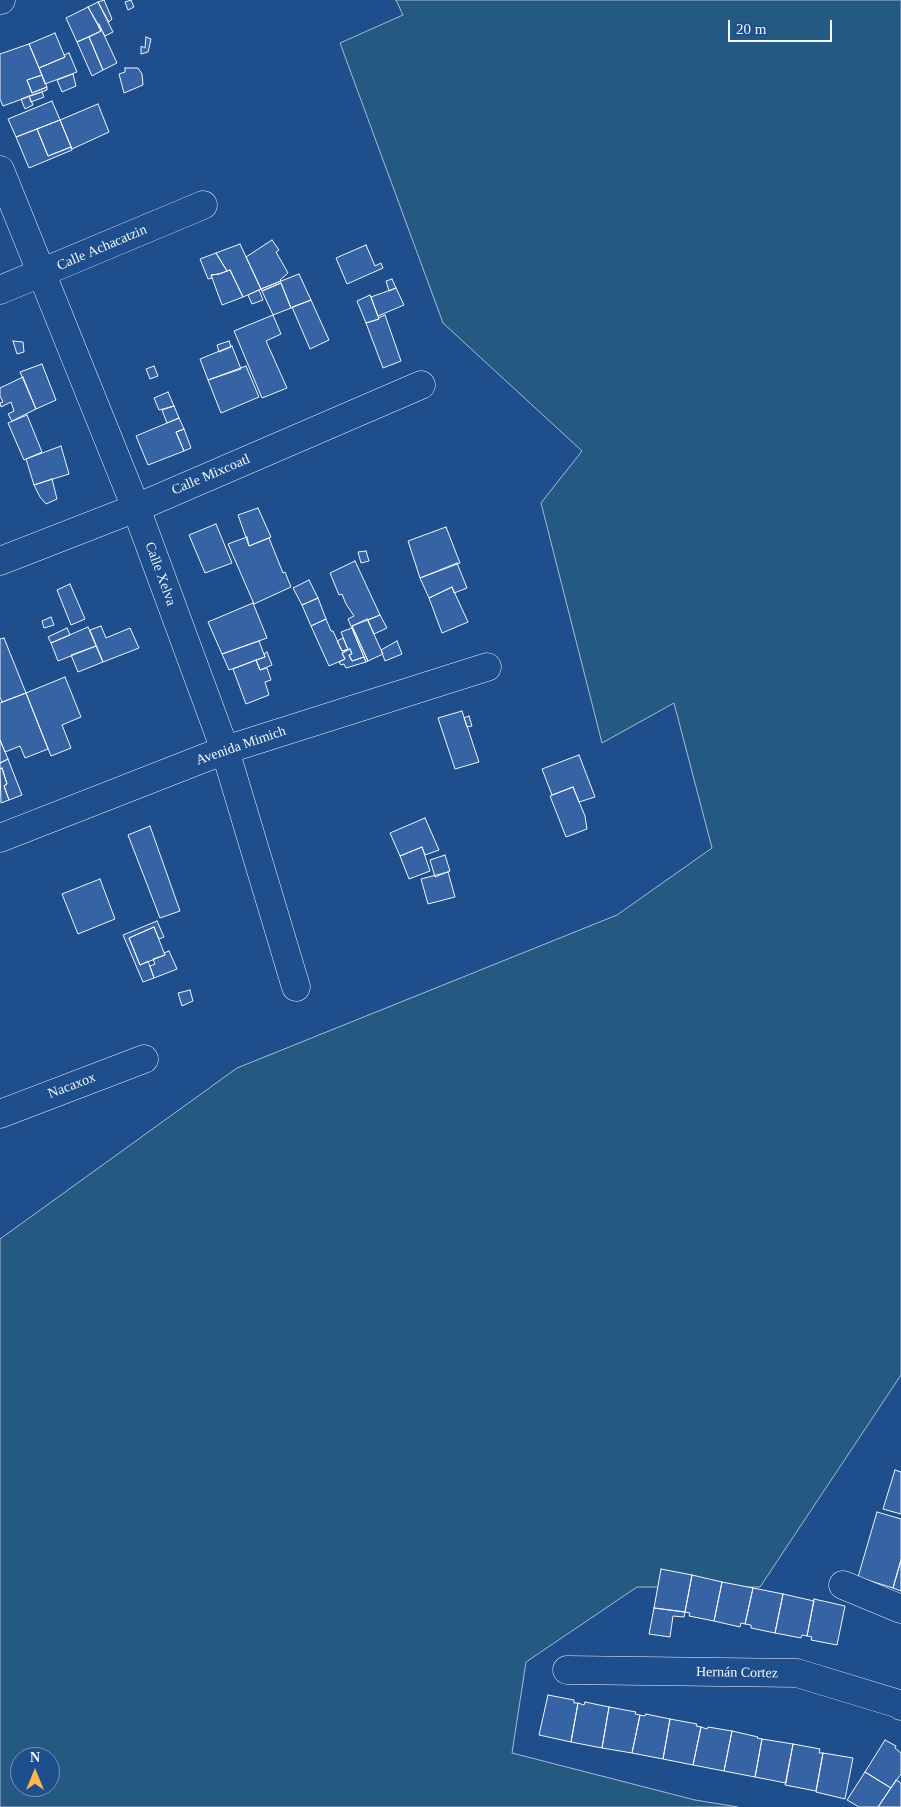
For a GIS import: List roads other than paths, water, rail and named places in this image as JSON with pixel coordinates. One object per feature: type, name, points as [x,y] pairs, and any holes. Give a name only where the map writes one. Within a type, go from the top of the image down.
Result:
[{"type":"street","name":"Calle Xelva","points":[[0,170],[136,508],[224,750],[296,986]]},
{"type":"street","name":"Calle Achacatzin","points":[[0,290],[203,205]]},
{"type":"street","name":"Calle Mixcoatl","points":[[0,561],[136,508],[421,386]]},
{"type":"street","name":"Avenida Mimich","points":[[0,838],[224,750],[487,667]]},
{"type":"street","name":"Nacaxox","points":[[0,1114],[144,1059]]},
{"type":"street","points":[[843,1585],[901,1609]]},
{"type":"street","name":"Hernán Cortez","points":[[567,1670],[797,1673],[901,1706]]}]
